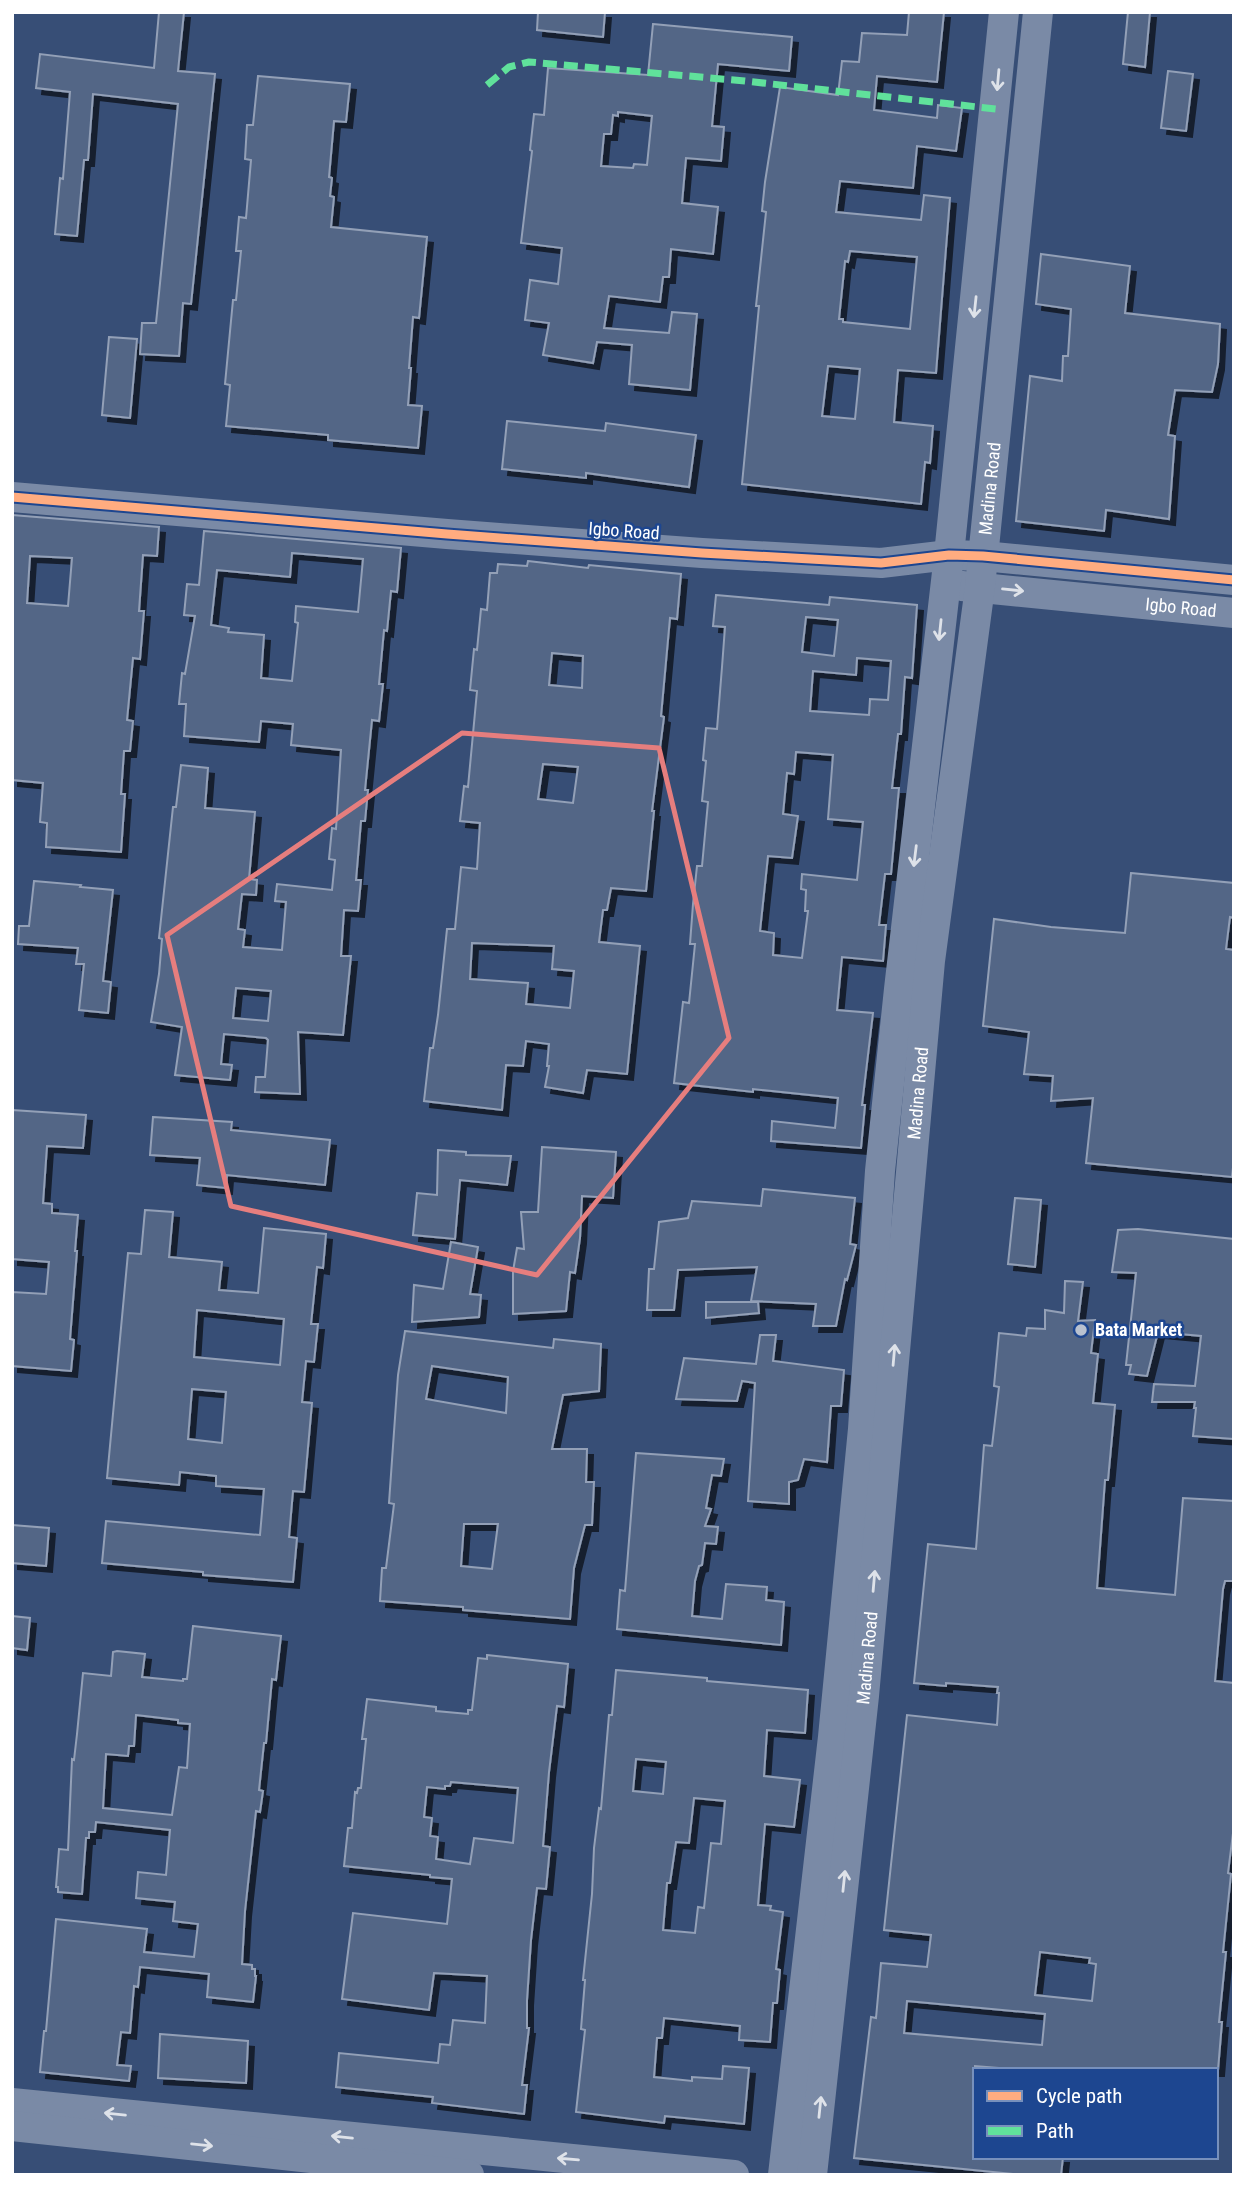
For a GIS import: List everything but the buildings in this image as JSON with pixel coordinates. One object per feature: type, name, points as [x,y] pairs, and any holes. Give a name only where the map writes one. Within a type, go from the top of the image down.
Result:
[{"type":"main road","name":"Madina Road","points":[[783,2175],[833,1737],[860,1457],[880,1171],[945,584],[1004,12]]},
{"type":"main road","name":"Madina Road","points":[[813,2175],[864,1696],[932,947],[980,587],[1038,12]]},
{"type":"main road","name":"Igbo Road","points":[[12,497],[487,537],[881,563],[948,555],[983,556],[1234,579]]},
{"type":"main road","name":"Igbo Road","points":[[881,563],[945,584],[1234,613]]},
{"type":"main road","points":[[12,2103],[734,2175]]},
{"type":"main road","points":[[12,2126],[469,2175]]},
{"type":"highlighted area","points":[[462,733],[659,748],[729,1038],[537,1275],[231,1206],[167,935]]},
{"type":"marked path","points":[[487,85],[509,67],[529,62],[745,81],[996,109]]},
{"type":"cycle path","points":[[12,497],[702,553],[881,563],[949,555],[983,556],[1234,580]]},
{"type":"place","name":"Bata Market","points":[[1081,1330]]}]
